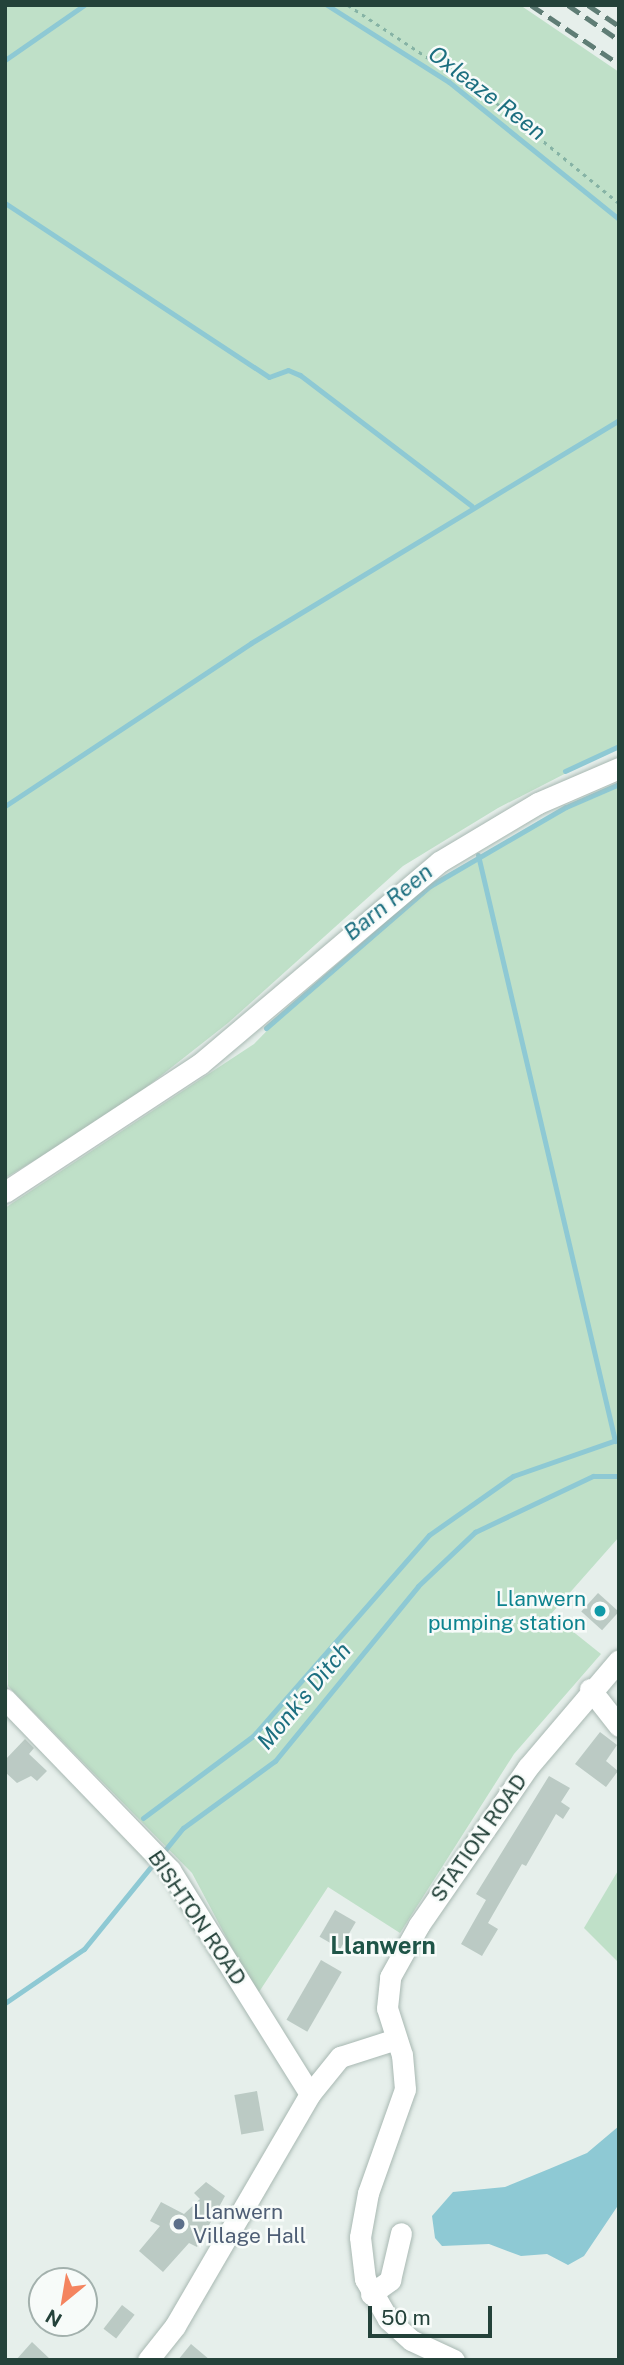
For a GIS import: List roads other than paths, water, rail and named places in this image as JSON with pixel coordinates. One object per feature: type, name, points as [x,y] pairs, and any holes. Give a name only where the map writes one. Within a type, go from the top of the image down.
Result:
[{"type":"street","points":[[5,1192],[200,1064],[439,863],[538,803],[619,768]]},
{"type":"street","name":"STATION ROAD","points":[[371,2294],[360,2237],[368,2193],[405,2089],[387,2008],[390,1977],[419,1925],[528,1767],[590,1689],[619,1660]]},
{"type":"street","points":[[590,1689],[619,1726]]},
{"type":"street","name":"BISHTON ROAD","points":[[5,1699],[145,1841],[170,1870],[310,2094]]},
{"type":"street","points":[[148,2360],[175,2326],[310,2094],[340,2057],[396,2039]]},
{"type":"street","points":[[401,2233],[390,2280],[371,2294],[411,2340],[454,2360]]},
{"type":"water","points":[[619,2126],[619,2204],[584,2256],[568,2265],[547,2254],[521,2256],[489,2244],[442,2246],[435,2238],[432,2216],[453,2192],[505,2187],[587,2153]]},
{"type":"waterway","points":[[5,60],[84,5]]},
{"type":"waterway","name":"Oxleaze Reen","points":[[327,5],[449,82],[619,219]]},
{"type":"waterway","points":[[5,203],[269,377],[288,370],[300,375],[472,506]]},
{"type":"waterway","points":[[5,806],[251,643],[619,420]]},
{"type":"waterway","points":[[565,771],[619,746]]},
{"type":"waterway","name":"Barn Reen","points":[[266,1028],[430,886],[566,807],[619,784]]},
{"type":"waterway","points":[[478,855],[615,1441]]},
{"type":"waterway","points":[[143,1818],[253,1736],[429,1535],[513,1476],[619,1439]]},
{"type":"waterway","name":"Monk's Ditch","points":[[161,1855],[183,1828],[275,1761],[418,1586],[475,1532],[593,1476],[619,1476]]},
{"type":"waterway","name":"Monk's Ditch","points":[[5,2003],[84,1949],[154,1863]]},
{"type":"railway","points":[[531,5],[619,64]]},
{"type":"railway","points":[[568,5],[619,40]]},
{"type":"railway","points":[[588,5],[619,26]]},
{"type":"place","name":"Llanwern pumping station","points":[[600,1611]]},
{"type":"place","name":"Llanwern Village Hall","points":[[179,2224]]},
{"type":"district","name":"Llanwern","points":[[383,1946]]}]
